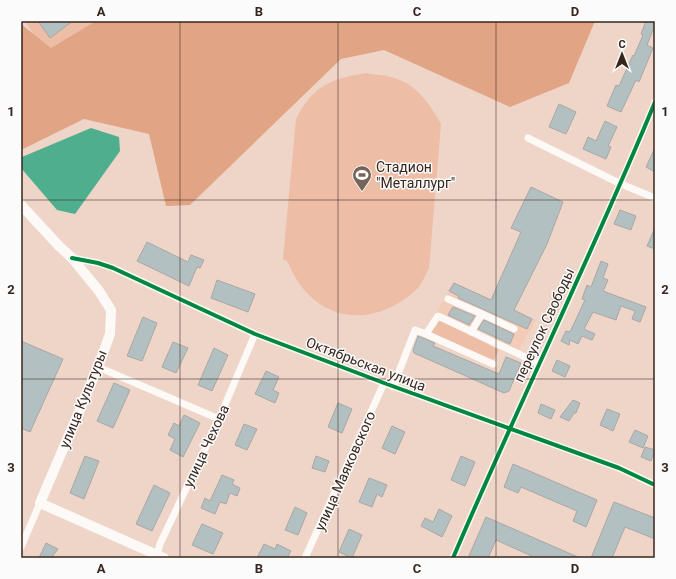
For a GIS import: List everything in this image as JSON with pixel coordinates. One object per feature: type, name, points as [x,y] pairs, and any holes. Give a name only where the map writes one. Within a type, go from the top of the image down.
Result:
[{"type":"main road","points":[[21,205],[72,258]]},
{"type":"main road","name":"улица Культуры","points":[[40,503],[98,367],[110,334],[111,310],[99,291],[72,258]]},
{"type":"main road","points":[[40,503],[159,557]]},
{"type":"street","name":"переулок Свободы","points":[[453,558],[508,429],[621,184],[655,102]]},
{"type":"street","points":[[528,138],[621,184],[655,198]]},
{"type":"street","name":"Октябрьская улица","points":[[72,258],[98,263],[113,268],[255,334],[508,429],[619,468],[655,485]]},
{"type":"street","points":[[448,299],[514,329]]},
{"type":"street","points":[[471,332],[482,314]]},
{"type":"street","points":[[426,334],[438,316],[538,363]]},
{"type":"street","points":[[393,386],[415,330],[493,364]]},
{"type":"street","name":"улица Чехова","points":[[159,557],[160,544],[220,419],[255,334]]},
{"type":"street","points":[[98,367],[220,419]]},
{"type":"street","name":"улица Маяковского","points":[[305,558],[384,383]]},
{"type":"street","name":"улица Культуры","points":[[21,547],[40,503]]},
{"type":"shaded area","points":[[25,21],[143,21],[54,66]]},
{"type":"shaded area","points":[[96,21],[595,21],[569,83],[510,107],[384,50],[341,59],[190,205],[166,206],[149,134],[84,119],[21,150],[21,24],[51,48]]},
{"type":"shaded area","name":"Стадион \"Металлург\"","points":[[366,73],[393,78],[405,82],[411,86],[423,97],[441,124],[429,268],[418,288],[398,303],[380,312],[361,315],[343,314],[326,308],[311,297],[298,282],[288,262],[283,259],[296,119],[309,98],[316,91],[333,81]]},
{"type":"shaded area","points":[[91,128],[119,137],[120,151],[75,214],[57,210],[21,168],[22,157]]},
{"type":"shaded area","points":[[454,283],[536,320],[519,350],[436,313]]},
{"type":"shaded area","points":[[439,319],[499,350],[493,361],[430,332]]},
{"type":"building","points":[[38,21],[73,21],[50,38]]},
{"type":"building","points":[[646,21],[655,21],[655,31],[653,30],[647,45],[653,48],[639,82],[636,80],[621,112],[607,106],[616,85],[619,86],[633,55],[634,56],[643,35],[641,34]]},
{"type":"building","points":[[559,104],[576,112],[566,134],[549,127]]},
{"type":"building","points":[[605,121],[617,127],[608,146],[611,147],[606,159],[583,149],[588,137],[596,141]]},
{"type":"building","points":[[655,148],[655,172],[646,167]]},
{"type":"building","points":[[531,187],[563,202],[547,244],[514,310],[532,319],[527,329],[458,298],[459,296],[449,291],[454,283],[491,300],[521,232],[511,228]]},
{"type":"building","points":[[620,210],[636,216],[631,230],[614,224]]},
{"type":"building","points":[[655,228],[655,249],[647,246]]},
{"type":"building","points":[[147,242],[188,262],[191,255],[204,260],[200,268],[197,267],[189,286],[137,261]]},
{"type":"building","points":[[601,261],[608,264],[603,278],[608,280],[603,291],[646,307],[640,322],[632,319],[635,311],[621,306],[616,320],[593,312],[584,329],[595,334],[592,340],[582,336],[578,344],[570,340],[569,345],[561,341],[566,331],[570,332],[585,300],[582,299],[587,285],[591,287]]},
{"type":"building","points":[[217,280],[255,294],[248,312],[211,298]]},
{"type":"building","points":[[453,307],[475,316],[469,325],[448,315]]},
{"type":"building","points":[[143,317],[157,323],[142,361],[127,356]]},
{"type":"building","points":[[484,320],[514,334],[510,344],[478,329]]},
{"type":"building","points":[[418,336],[435,343],[433,346],[499,374],[506,357],[521,363],[509,391],[504,393],[414,353],[413,350]]},
{"type":"building","points":[[21,341],[63,359],[30,432],[21,428]]},
{"type":"building","points":[[173,342],[188,348],[176,373],[162,367]]},
{"type":"building","points":[[214,348],[228,355],[212,391],[198,385]]},
{"type":"building","points":[[557,360],[570,366],[565,377],[552,371]]},
{"type":"building","points":[[266,371],[279,377],[273,390],[279,393],[275,403],[255,394]]},
{"type":"building","points":[[114,383],[130,390],[113,428],[97,421]]},
{"type":"building","points":[[573,400],[580,403],[576,413],[574,413],[569,421],[560,417]]},
{"type":"building","points":[[338,403],[352,409],[342,433],[328,427]]},
{"type":"building","points":[[541,404],[555,410],[551,419],[538,413]]},
{"type":"building","points":[[607,409],[620,414],[613,431],[600,425]]},
{"type":"building","points":[[184,415],[200,423],[183,457],[170,450],[175,439],[168,435],[174,423],[179,426]]},
{"type":"building","points":[[244,424],[257,429],[247,450],[235,445]]},
{"type":"building","points":[[392,426],[405,432],[395,454],[382,448]]},
{"type":"building","points":[[635,430],[648,436],[643,448],[629,442]]},
{"type":"building","points":[[645,447],[655,450],[651,461],[641,457]]},
{"type":"building","points":[[85,456],[99,461],[84,499],[70,493]]},
{"type":"building","points":[[316,456],[329,461],[325,472],[312,468]]},
{"type":"building","points":[[461,456],[475,462],[465,486],[451,480]]},
{"type":"building","points":[[513,464],[597,500],[586,527],[573,521],[577,511],[521,487],[518,493],[504,487]]},
{"type":"building","points":[[222,475],[234,480],[232,484],[240,488],[237,496],[230,493],[226,504],[220,502],[215,514],[201,508],[205,498],[210,501]]},
{"type":"building","points":[[369,478],[387,485],[382,497],[377,494],[372,507],[359,502]]},
{"type":"building","points":[[154,485],[170,493],[152,531],[136,524]]},
{"type":"building","points":[[614,502],[655,518],[655,539],[625,527],[612,558],[591,558]]},
{"type":"building","points":[[295,507],[307,513],[298,535],[285,530]]},
{"type":"building","points":[[439,509],[452,516],[442,537],[421,526],[425,518],[433,522]]},
{"type":"building","points":[[486,517],[580,558],[536,558],[496,540],[488,558],[468,558]]},
{"type":"building","points":[[202,524],[223,533],[213,554],[192,545]]},
{"type":"building","points":[[349,529],[362,535],[352,558],[339,552]]},
{"type":"building","points":[[46,543],[58,549],[51,558],[39,558]]},
{"type":"building","points":[[264,544],[275,549],[277,544],[291,551],[287,558],[257,558]]},
{"type":"cycle path","points":[[453,558],[606,216],[655,102]]},
{"type":"cycle path","points":[[72,258],[98,263],[113,268],[255,334],[384,383],[619,468],[655,485]]},
{"type":"place","name":"Стадион \"Металлург\"","points":[[362,192]]}]
